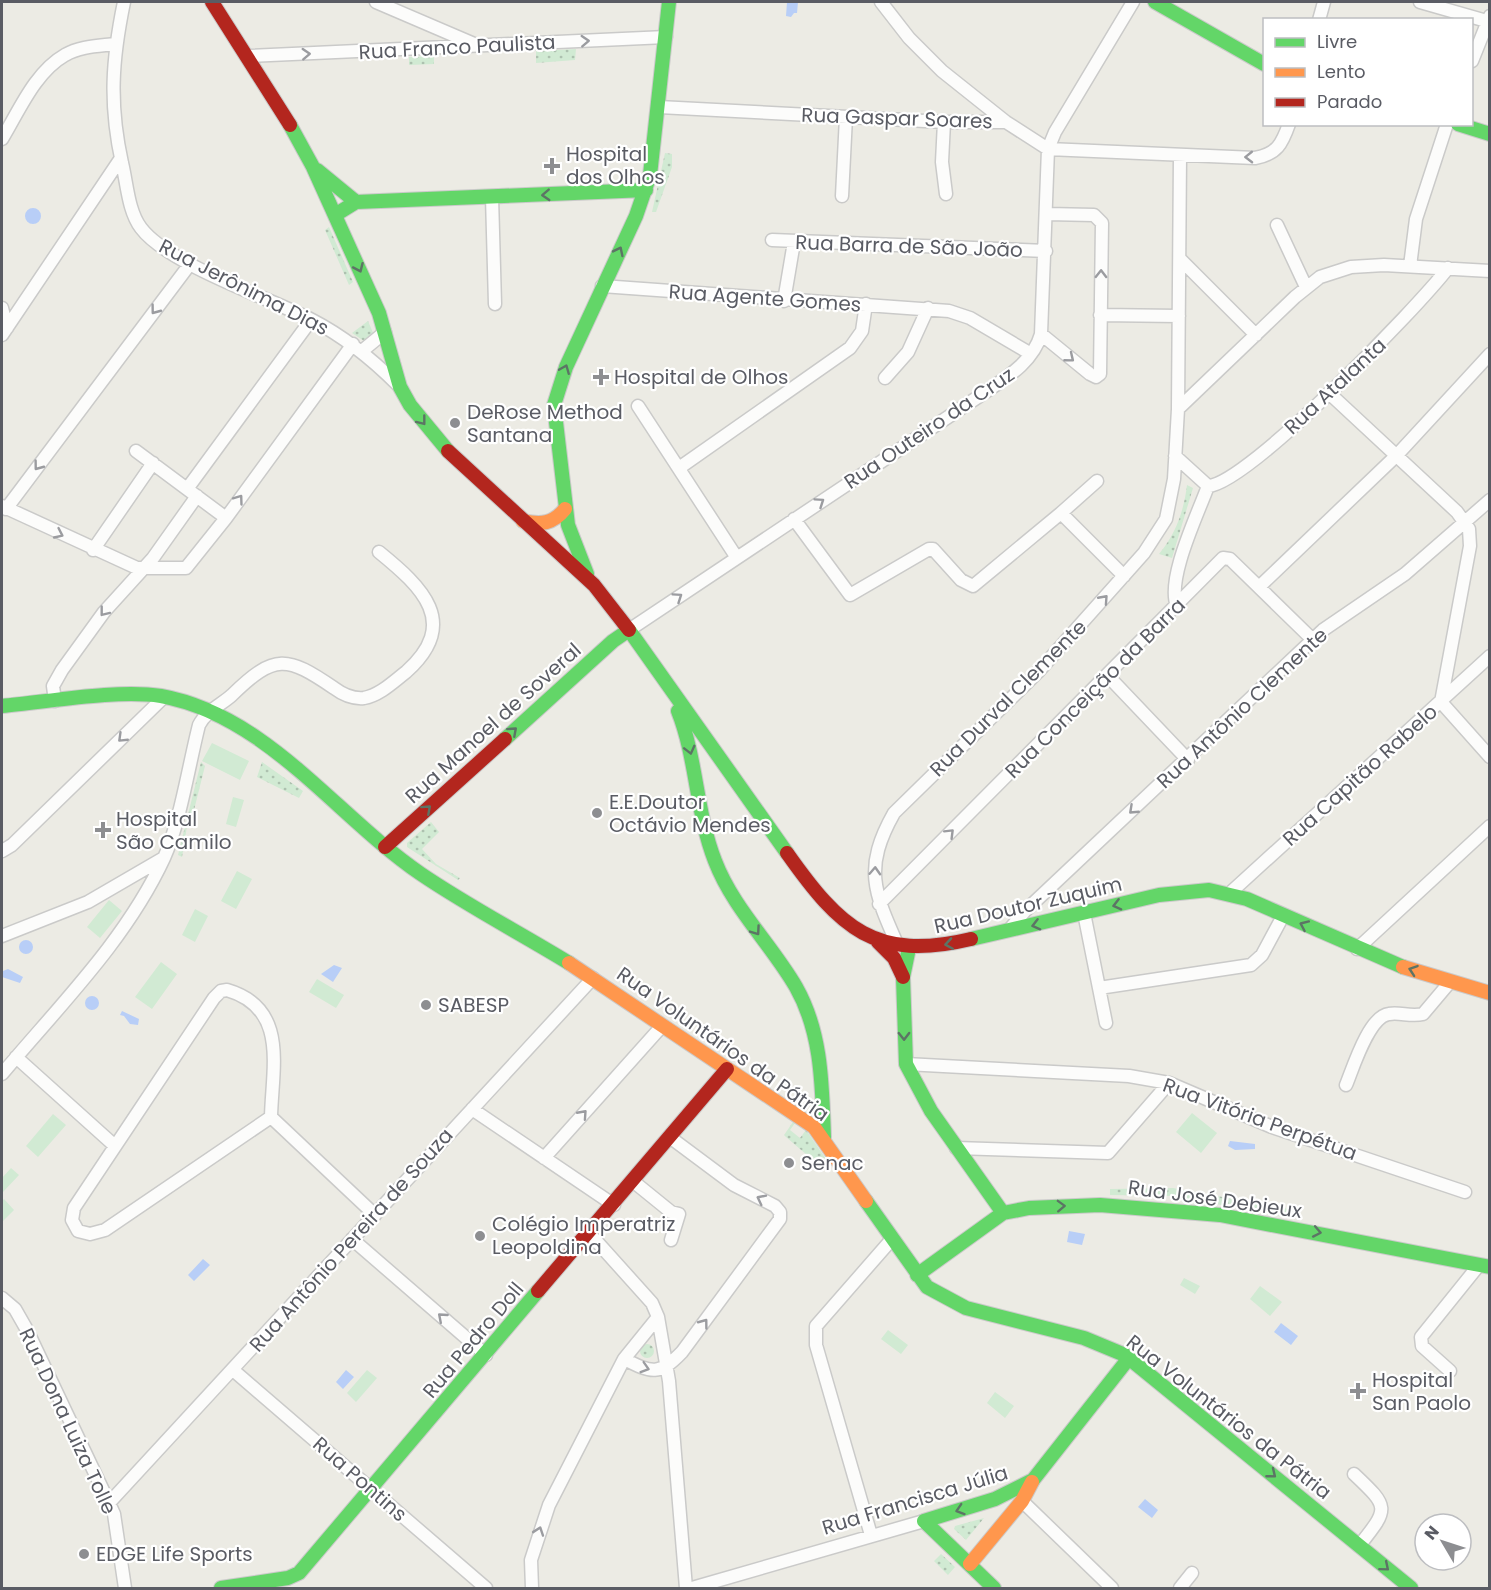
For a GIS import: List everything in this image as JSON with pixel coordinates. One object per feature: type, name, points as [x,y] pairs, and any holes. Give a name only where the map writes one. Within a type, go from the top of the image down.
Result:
[{"type":"main road","name":"Rua Doutor Zuquim","points":[[212,2],[295,130],[314,167],[385,332],[400,387],[416,413],[442,446],[594,585],[629,630],[823,903],[845,925],[878,942],[904,947],[943,945],[1176,892],[1209,890],[1230,893],[1357,949],[1450,982],[1490,993]]},
{"type":"main road","points":[[594,585],[571,539],[565,509],[554,405],[566,367],[646,190],[652,165],[669,2]]},
{"type":"main road","points":[[1155,2],[1263,63]]},
{"type":"main road","points":[[1464,126],[1490,134]]},
{"type":"main road","points":[[314,167],[356,202]]},
{"type":"main road","points":[[335,215],[356,202],[646,190]]},
{"type":"main road","points":[[625,191],[635,204],[636,216]]},
{"type":"main road","points":[[523,522],[547,524],[556,520],[565,509]]},
{"type":"main road","name":"Rua Manoel de Soveral","points":[[385,847],[613,641],[629,630]]},
{"type":"main road","points":[[675,694],[674,703],[691,750],[714,858],[737,904],[791,981],[805,1006],[816,1039],[824,1137]]},
{"type":"main road","name":"Rua Voluntários da Pátria","points":[[2,706],[121,695],[164,697],[211,711],[276,752],[385,847],[421,874],[593,978],[662,1026],[789,1108],[824,1137],[927,1287],[966,1308],[1095,1341],[1129,1358],[1411,1588]]},
{"type":"main road","points":[[878,942],[894,958],[903,977]]},
{"type":"main road","points":[[904,947],[906,1064],[918,1090],[1003,1214]]},
{"type":"main road","name":"Rua Pedro Doll","points":[[221,1588],[288,1578],[299,1574],[590,1234],[727,1069]]},
{"type":"main road","points":[[789,1108],[804,1100],[820,1080]]},
{"type":"main road","name":"Rua José Debieux","points":[[917,1275],[1003,1214],[1029,1208],[1100,1205],[1172,1209],[1291,1227],[1484,1266]]},
{"type":"main road","name":"Rua Francisca Júlia","points":[[924,1521],[995,1499],[1033,1480],[1129,1358]]},
{"type":"main road","points":[[970,1564],[1022,1502],[1033,1480]]},
{"type":"main road","points":[[995,1499],[1008,1518]]},
{"type":"main road","points":[[924,1521],[994,1588]]},
{"type":"street","name":"Rua Jerônima Dias","points":[[124,2],[115,44],[112,108],[121,158],[139,226],[155,242],[190,264],[311,320],[358,347],[400,387]]},
{"type":"street","points":[[376,2],[478,46]]},
{"type":"street","points":[[881,2],[898,26],[922,52],[1006,122]]},
{"type":"street","name":"Rua Outeiro da Cruz","points":[[629,630],[989,390],[1017,369],[1031,354],[1041,334],[1046,251],[1048,149],[1055,132],[1132,2]]},
{"type":"street","points":[[1320,18],[1324,2]]},
{"type":"street","points":[[1420,2],[1489,20],[1473,59]]},
{"type":"street","name":"Rua Franco Paulista","points":[[248,56],[666,37]]},
{"type":"street","points":[[2,139],[29,93],[55,62],[77,50],[115,44]]},
{"type":"street","name":"Rua Gaspar Soares","points":[[659,107],[944,122],[1006,122],[1048,149],[1180,156],[1265,156],[1280,146],[1288,126]]},
{"type":"street","points":[[842,196],[846,117]]},
{"type":"street","points":[[944,122],[942,162],[946,194]]},
{"type":"street","points":[[1410,266],[1419,211],[1446,126]]},
{"type":"street","name":"Rua Durval Clemente","points":[[904,947],[879,904],[874,872],[877,850],[884,830],[894,813],[1038,672],[1157,537],[1166,519],[1172,500],[1178,409],[1180,156]]},
{"type":"street","points":[[4,332],[121,158]]},
{"type":"street","points":[[492,197],[495,304]]},
{"type":"street","points":[[1041,334],[1096,377],[1101,368],[1101,219],[1094,215],[1047,214]]},
{"type":"street","points":[[1277,225],[1306,287]]},
{"type":"street","name":"Rua Barra de São João","points":[[772,240],[1046,251]]},
{"type":"street","points":[[784,301],[794,242]]},
{"type":"street","points":[[1180,259],[1256,334]]},
{"type":"street","points":[[190,264],[4,508],[93,550],[143,568],[184,568],[192,563],[358,347],[385,332]]},
{"type":"street","points":[[1178,409],[1306,287],[1320,277],[1351,267],[1410,266],[1490,271]]},
{"type":"street","name":"Rua Atalanta","points":[[1208,486],[1221,483],[1237,473],[1329,393],[1402,322],[1448,268]]},
{"type":"street","name":"Rua Agente Gomes","points":[[602,286],[784,301],[928,308],[970,318],[1031,354]]},
{"type":"street","points":[[679,468],[850,348],[862,331],[866,304]]},
{"type":"street","points":[[2,308],[4,332]]},
{"type":"street","points":[[885,378],[908,352],[928,308]]},
{"type":"street","points":[[1100,315],[1179,316]]},
{"type":"street","points":[[55,701],[53,686],[62,670],[104,612],[143,568],[311,320]]},
{"type":"street","points":[[1259,587],[1397,455],[1490,354]]},
{"type":"street","points":[[1329,393],[1397,455],[1466,523],[1470,546],[1441,702],[1490,757]]},
{"type":"street","points":[[638,406],[737,558]]},
{"type":"street","points":[[136,451],[226,518]]},
{"type":"street","points":[[1175,456],[1208,486],[1175,581],[1174,598],[1177,606]]},
{"type":"street","points":[[93,550],[153,463]]},
{"type":"street","points":[[794,519],[850,595],[929,549],[933,549],[961,580],[973,586],[1097,481]]},
{"type":"street","name":"Rua Antônio Clemente","points":[[1008,932],[1025,911],[1188,760],[1312,639],[1348,611],[1398,580],[1490,500]]},
{"type":"street","points":[[1061,513],[1124,576]]},
{"type":"street","points":[[2,1074],[116,938],[141,901],[165,857],[199,725],[211,711],[248,679],[281,663],[301,666],[338,691],[361,698],[385,689],[410,668],[430,641],[433,628],[430,604],[408,576],[379,552]]},
{"type":"street","name":"Rua Conceição da Barra","points":[[879,904],[1226,557],[1312,639]]},
{"type":"street","name":"Rua Capitão Rabelo","points":[[1230,893],[1490,656]]},
{"type":"street","points":[[1108,676],[1188,760]]},
{"type":"street","points":[[2,851],[12,845],[164,697]]},
{"type":"street","points":[[1357,949],[1490,826]]},
{"type":"street","points":[[2,936],[88,902],[126,882],[165,857]]},
{"type":"street","points":[[126,882],[141,901]]},
{"type":"street","points":[[1084,913],[1106,1023]]},
{"type":"street","points":[[1099,988],[1251,964],[1262,955],[1283,916]]},
{"type":"street","name":"Rua Antônio Pereira de Souza","points":[[109,1503],[593,978]]},
{"type":"street","points":[[1346,1085],[1370,1029],[1378,1019],[1389,1013],[1423,1014],[1450,982]]},
{"type":"street","points":[[271,1117],[105,1230],[83,1233],[78,1231],[72,1220],[74,1208],[221,991],[234,992],[254,1005],[263,1013],[272,1032],[271,1117],[375,1215]]},
{"type":"street","points":[[544,1158],[662,1026]]},
{"type":"street","points":[[16,1057],[115,1146]]},
{"type":"street","name":"Rua Vitória Perpétua","points":[[906,1064],[1129,1076],[1169,1083],[1272,1127],[1465,1192]]},
{"type":"street","points":[[956,1148],[1108,1153],[1169,1083]]},
{"type":"street","points":[[472,1109],[614,1205]]},
{"type":"street","points":[[624,1359],[650,1370],[666,1368],[765,1243],[780,1215],[775,1206],[734,1185],[671,1138]]},
{"type":"street","points":[[634,1182],[671,1212],[679,1213],[671,1240]]},
{"type":"street","points":[[590,1234],[652,1303],[658,1317],[666,1368],[686,1588]]},
{"type":"street","points":[[352,1239],[486,1355]]},
{"type":"street","points":[[872,1535],[816,1346],[814,1332],[892,1239]]},
{"type":"street","points":[[1450,1371],[1422,1346],[1421,1337],[1484,1266]]},
{"type":"street","name":"Rua Dona Luiza Tolle","points":[[2,1298],[15,1309],[27,1330],[114,1514],[125,1588]]},
{"type":"street","points":[[532,1588],[531,1560],[549,1505],[624,1359],[658,1317]]},
{"type":"street","name":"Rua Pontins","points":[[233,1370],[486,1588]]},
{"type":"street","points":[[1354,1474],[1377,1496],[1383,1509],[1380,1518],[1359,1546]]},
{"type":"street","points":[[1022,1502],[1112,1588]]},
{"type":"street","name":"Rua Francisca Júlia","points":[[692,1588],[924,1521]]},
{"type":"street","points":[[1180,1588],[1192,1573]]},
{"type":"green space","points":[[576,49],[575,60],[536,63],[536,51]]},
{"type":"green space","points":[[434,56],[434,64],[409,65],[409,57]]},
{"type":"green space","points":[[665,153],[672,154],[672,167],[656,212],[652,212]]},
{"type":"green space","points":[[329,227],[353,282],[349,285],[325,230]]},
{"type":"green space","points":[[368,321],[374,335],[367,343],[352,333]]},
{"type":"green space","points":[[1187,485],[1193,488],[1172,558],[1159,554],[1178,521]]},
{"type":"green space","points":[[212,743],[249,761],[240,780],[202,761]]},
{"type":"green space","points":[[201,762],[205,766],[194,810],[188,820],[182,857],[178,855]]},
{"type":"green space","points":[[262,762],[303,791],[299,798],[257,777]]},
{"type":"green space","points":[[233,797],[244,800],[236,827],[226,824]]},
{"type":"green space","points":[[431,822],[439,832],[422,849],[436,864],[460,878],[458,880],[407,847],[407,843]]},
{"type":"green space","points":[[237,871],[252,879],[236,909],[221,901]]},
{"type":"green space","points":[[109,900],[122,911],[100,938],[87,927]]},
{"type":"green space","points":[[195,909],[208,916],[195,942],[182,935]]},
{"type":"green space","points":[[161,962],[177,974],[152,1009],[135,997]]},
{"type":"green space","points":[[317,979],[344,995],[336,1008],[309,992]]},
{"type":"green space","points":[[1192,1113],[1217,1133],[1201,1153],[1176,1132]]},
{"type":"green space","points":[[53,1114],[66,1125],[38,1157],[26,1146]]},
{"type":"green space","points":[[793,1122],[795,1123],[790,1130],[800,1138],[806,1130],[828,1162],[821,1167],[784,1135]]},
{"type":"green space","points":[[11,1168],[19,1175],[3,1192],[2,1178]]},
{"type":"green space","points":[[1173,1188],[1289,1209],[1287,1217],[1172,1196],[1110,1195],[1110,1189]]},
{"type":"green space","points":[[4,1199],[14,1210],[2,1222],[2,1201]]},
{"type":"green space","points":[[1184,1278],[1200,1286],[1195,1294],[1180,1285]]},
{"type":"green space","points":[[1260,1286],[1282,1302],[1270,1316],[1250,1299]]},
{"type":"green space","points":[[888,1330],[908,1345],[901,1354],[881,1339]]},
{"type":"green space","points":[[647,1344],[652,1346],[654,1351],[652,1356],[647,1358],[642,1356],[640,1351],[642,1346]]},
{"type":"green space","points":[[367,1370],[377,1378],[356,1402],[347,1393]]},
{"type":"green space","points":[[995,1392],[1014,1406],[1005,1418],[987,1403]]},
{"type":"green space","points":[[984,1518],[966,1540],[954,1529],[955,1526]]},
{"type":"green space","points":[[941,1554],[955,1567],[948,1575],[934,1561]]},
{"type":"water","points":[[787,2],[798,2],[797,13],[791,17],[786,16]]},
{"type":"water","points":[[30,208],[36,208],[41,216],[39,222],[30,224],[25,219],[25,213]]},
{"type":"water","points":[[26,940],[31,942],[33,947],[31,952],[26,954],[21,952],[19,947],[21,942]]},
{"type":"water","points":[[334,965],[342,968],[333,982],[321,974]]},
{"type":"water","points":[[8,969],[23,977],[20,983],[2,977],[3,971]]},
{"type":"water","points":[[92,996],[97,998],[99,1003],[97,1008],[92,1010],[87,1008],[85,1003],[87,998]]},
{"type":"water","points":[[122,1011],[139,1019],[138,1025],[130,1024],[124,1016],[120,1015]]},
{"type":"water","points":[[1230,1141],[1255,1144],[1255,1149],[1235,1150],[1228,1146]]},
{"type":"water","points":[[1069,1231],[1085,1234],[1082,1245],[1067,1242]]},
{"type":"water","points":[[203,1259],[210,1265],[194,1281],[188,1275]]},
{"type":"water","points":[[1281,1323],[1298,1336],[1291,1345],[1274,1332]]},
{"type":"water","points":[[346,1370],[354,1377],[343,1389],[336,1382]]},
{"type":"water","points":[[1145,1499],[1158,1510],[1152,1518],[1138,1507]]},
{"type":"traffic: fast","points":[[587,574],[568,525],[554,405],[566,367],[636,216],[650,175],[669,2]]},
{"type":"traffic: fast","points":[[1155,2],[1263,63]]},
{"type":"traffic: fast","points":[[290,125],[313,167],[379,313],[400,387],[410,405],[448,451]]},
{"type":"traffic: fast","points":[[1464,126],[1490,134]]},
{"type":"traffic: fast","points":[[317,170],[356,202]]},
{"type":"traffic: fast","points":[[335,215],[356,202],[646,190]]},
{"type":"traffic: fast","points":[[505,739],[613,641],[629,630],[787,853]]},
{"type":"traffic: fast","points":[[2,706],[82,697],[144,694],[161,696],[199,707],[234,724],[267,745],[421,874],[569,963]]},
{"type":"traffic: fast","points":[[678,711],[689,748],[704,824],[715,861],[732,894],[786,971],[805,1005],[819,1060],[824,1137]]},
{"type":"traffic: fast","points":[[971,939],[1159,895],[1209,890],[1247,899],[1403,967]]},
{"type":"traffic: fast","points":[[909,948],[903,977],[906,1064],[931,1111],[1003,1213]]},
{"type":"traffic: fast","points":[[866,1201],[927,1287],[966,1308],[1084,1338],[1125,1355],[1411,1588]]},
{"type":"traffic: fast","points":[[917,1275],[1003,1213],[1029,1208],[1100,1205],[1220,1215],[1490,1267]]},
{"type":"traffic: fast","points":[[221,1588],[288,1578],[299,1573],[538,1291]]},
{"type":"traffic: fast","points":[[924,1521],[995,1499],[1033,1480],[1129,1358]]},
{"type":"traffic: fast","points":[[924,1521],[994,1588]]},
{"type":"traffic: slow","points":[[523,521],[546,522],[556,518],[565,509]]},
{"type":"traffic: slow","points":[[569,963],[814,1127],[866,1201]]},
{"type":"traffic: slow","points":[[1403,967],[1490,993]]},
{"type":"traffic: slow","points":[[970,1564],[1022,1501],[1032,1482]]},
{"type":"traffic: jam","points":[[212,2],[290,125]]},
{"type":"traffic: jam","points":[[448,451],[594,585],[629,630]]},
{"type":"traffic: jam","points":[[385,847],[505,739]]},
{"type":"traffic: jam","points":[[787,853],[825,901],[843,919],[863,933],[885,942],[909,946],[938,945],[971,939]]},
{"type":"traffic: jam","points":[[878,942],[894,958],[903,977]]},
{"type":"traffic: jam","points":[[538,1291],[727,1069]]},
{"type":"place","name":"Hospital dos Olhos","points":[[552,166]]},
{"type":"place","name":"Hospital de Olhos","points":[[601,377]]},
{"type":"place","name":"DeRose Method Santana","points":[[455,423]]},
{"type":"place","name":"E.E.Doutor Octávio Mendes","points":[[597,813]]},
{"type":"place","name":"Hospital São Camilo","points":[[103,830]]},
{"type":"place","name":"SABESP","points":[[426,1005]]},
{"type":"place","name":"Senac","points":[[789,1163]]},
{"type":"place","name":"Colégio Imperatriz Leopoldina","points":[[480,1236]]},
{"type":"place","name":"Hospital San Paolo","points":[[1358,1391]]},
{"type":"place","name":"EDGE Life Sports","points":[[84,1554]]}]
